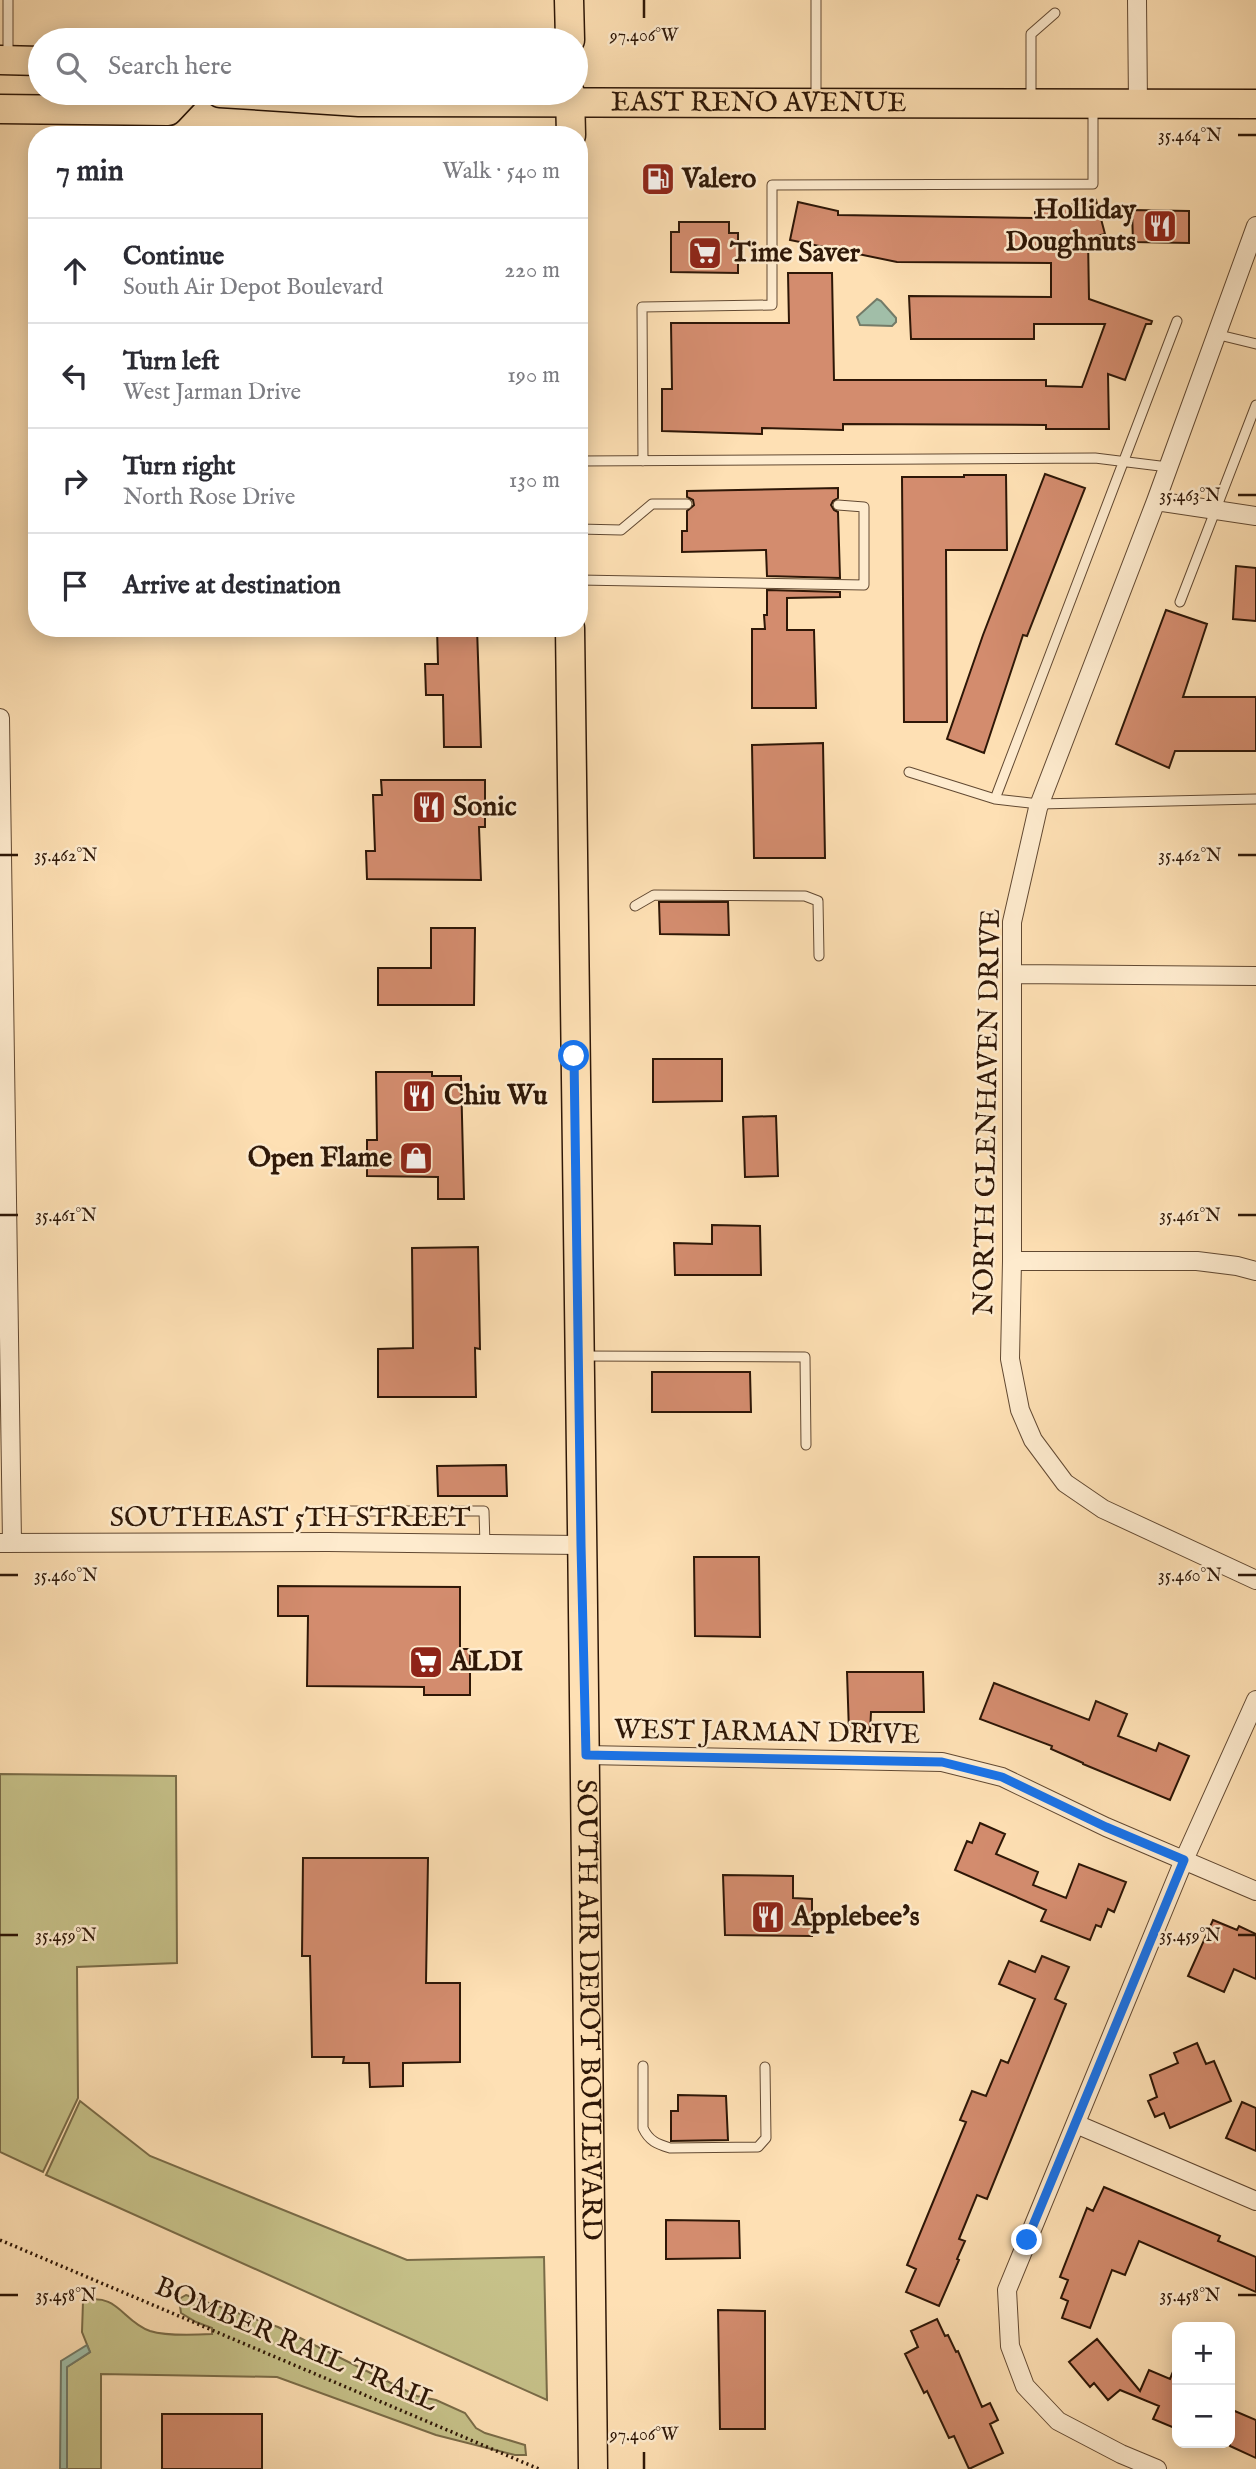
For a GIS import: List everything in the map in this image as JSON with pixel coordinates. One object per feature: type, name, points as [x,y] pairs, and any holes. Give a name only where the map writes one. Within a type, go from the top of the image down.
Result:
[{"type":"main road","points":[[569,0],[570,28]]},
{"type":"main road","points":[[3,67],[28,63]]},
{"type":"main road","name":"EAST RENO AVENUE","points":[[588,98],[816,104],[1256,104]]},
{"type":"main road","points":[[0,109],[168,111],[174,105]]},
{"type":"main road","points":[[570,105],[571,126]]},
{"type":"main road","name":"SOUTH AIR DEPOT BOULEVARD","points":[[570,637],[593,2469]]},
{"type":"street","points":[[1137,0],[1138,104]]},
{"type":"street","name":"NORTH GLENHAVEN DRIVE","points":[[1256,226],[1169,467],[1039,804],[1012,922],[1010,1359],[1020,1410],[1032,1440],[1065,1483],[1103,1509],[1256,1580]]},
{"type":"street","points":[[1156,501],[1256,516]]},
{"type":"street","points":[[0,719],[6,1543]]},
{"type":"street","points":[[1012,974],[1256,976]]},
{"type":"street","points":[[1012,1261],[1197,1261],[1256,1271]]},
{"type":"street","name":"SOUTHEAST 5TH STREET","points":[[6,1543],[328,1542],[581,1545]]},
{"type":"street","points":[[1157,2469],[1121,2454],[1058,2421],[1025,2386],[1010,2346],[1007,2290],[1184,1860],[1256,1700]]},
{"type":"street","name":"WEST JARMAN DRIVE","points":[[586,1755],[942,1762],[1002,1777],[1106,1827],[1256,1891]]},
{"type":"street","points":[[1076,2124],[1256,2201]]},
{"type":"lane","points":[[3,67],[8,0]]},
{"type":"lane","points":[[816,104],[817,0]]},
{"type":"lane","points":[[1031,104],[1031,34],[1055,13]]},
{"type":"lane","points":[[643,461],[642,307],[772,305],[772,184],[1093,184],[1093,104]]},
{"type":"lane","points":[[995,799],[1177,321]]},
{"type":"lane","points":[[1215,334],[1256,344]]},
{"type":"lane","points":[[1180,602],[1256,405]]},
{"type":"lane","points":[[588,461],[1095,458],[1169,467]]},
{"type":"lane","points":[[588,529],[621,530],[652,504],[687,505]]},
{"type":"lane","points":[[588,580],[864,585],[864,507],[838,505]]},
{"type":"lane","points":[[909,772],[995,799],[1039,804],[1256,799]]},
{"type":"lane","points":[[635,906],[654,895],[805,896],[818,901],[819,957]]},
{"type":"lane","points":[[578,1356],[805,1357],[806,1445]]},
{"type":"lane","points":[[328,1511],[484,1511],[485,1545]]},
{"type":"lane","points":[[643,2066],[643,2128],[647,2137],[658,2145],[670,2148],[758,2147],[766,2138],[765,2067]]},
{"type":"path","name":"BOMBER RAIL TRAIL","points":[[0,2240],[539,2469]]},
{"type":"shaded area","points":[[877,299],[896,318],[896,322],[892,326],[860,325],[857,317]]},
{"type":"shaded area","points":[[0,1774],[176,1776],[177,1963],[77,1967],[78,2098],[43,2172],[0,2152]]},
{"type":"shaded area","points":[[80,2101],[150,2156],[407,2260],[544,2257],[547,2400],[46,2175]]},
{"type":"shaded area","points":[[186,2295],[278,2327],[417,2396],[436,2400],[465,2413],[476,2428],[485,2433],[525,2445],[526,2455],[515,2455],[436,2435],[277,2377],[101,2374],[101,2469],[67,2469],[67,2367],[90,2352],[82,2332],[83,2301],[104,2300],[141,2326],[157,2333],[212,2334],[212,2328],[181,2313],[179,2299]]},
{"type":"shaded area","points":[[87,2345],[90,2352],[67,2367],[67,2469],[60,2469],[61,2361]]},
{"type":"building","points":[[1096,200],[1105,234],[1088,238],[1089,299],[1152,321],[1151,324],[1146,324],[1125,380],[1108,374],[1109,429],[1046,429],[1046,425],[843,424],[843,430],[762,428],[762,434],[662,431],[662,389],[672,389],[671,323],[789,323],[788,273],[832,273],[834,380],[1046,380],[1046,386],[1082,387],[1105,324],[1034,324],[1034,339],[911,339],[909,296],[1051,297],[1051,263],[897,262],[790,240],[798,202],[838,211],[838,215],[1035,218],[1035,212]]},
{"type":"building","name":"Holliday Doughnuts","points":[[1132,210],[1189,211],[1189,243],[1133,242]]},
{"type":"building","name":"Time Saver","points":[[679,222],[729,222],[729,233],[738,233],[738,273],[671,272],[671,232],[679,232]]},
{"type":"building","points":[[1045,474],[1085,488],[1027,636],[1023,635],[984,753],[947,739],[983,635]]},
{"type":"building","points":[[1006,475],[1007,550],[946,550],[947,722],[904,722],[902,477]]},
{"type":"building","points":[[838,488],[838,498],[831,505],[838,512],[840,578],[767,576],[766,550],[682,552],[682,531],[687,531],[687,511],[694,505],[693,500],[687,497],[687,491]]},
{"type":"building","points":[[1236,566],[1256,568],[1256,621],[1233,619]]},
{"type":"building","points":[[767,590],[840,592],[840,597],[787,598],[787,630],[814,630],[816,708],[752,708],[752,629],[765,629]]},
{"type":"building","points":[[1166,610],[1207,624],[1183,697],[1256,697],[1256,751],[1175,751],[1169,768],[1116,744]]},
{"type":"building","points":[[437,637],[477,637],[481,747],[444,747],[443,695],[426,695],[425,664],[438,664]]},
{"type":"building","points":[[823,743],[825,858],[754,858],[752,745]]},
{"type":"building","points":[[381,780],[485,780],[485,827],[479,827],[481,880],[367,879],[366,851],[375,851],[373,795],[382,795]]},
{"type":"building","points":[[659,902],[728,902],[729,935],[660,934]]},
{"type":"building","points":[[431,928],[475,928],[474,1005],[378,1005],[378,968],[431,968]]},
{"type":"building","points":[[653,1059],[722,1059],[722,1101],[653,1102]]},
{"type":"building","points":[[376,1072],[432,1072],[432,1076],[461,1076],[464,1199],[438,1199],[438,1177],[367,1176],[367,1140],[377,1140]]},
{"type":"building","points":[[776,1116],[778,1176],[745,1177],[743,1117]]},
{"type":"building","points":[[712,1225],[760,1226],[761,1275],[675,1275],[674,1243],[712,1244]]},
{"type":"building","points":[[478,1247],[480,1349],[475,1348],[476,1397],[378,1397],[378,1349],[413,1348],[412,1248]]},
{"type":"building","points":[[652,1372],[750,1372],[751,1412],[652,1412]]},
{"type":"building","points":[[506,1465],[507,1496],[438,1496],[437,1466]]},
{"type":"building","points":[[694,1557],[759,1557],[760,1637],[695,1636]]},
{"type":"building","points":[[278,1586],[460,1587],[460,1649],[470,1649],[470,1695],[424,1695],[424,1687],[307,1686],[308,1616],[278,1616]]},
{"type":"building","points":[[847,1672],[923,1672],[924,1712],[871,1712],[870,1732],[849,1732]]},
{"type":"building","points":[[994,1683],[1089,1720],[1096,1701],[1127,1714],[1118,1736],[1156,1751],[1159,1743],[1189,1756],[1170,1800],[1083,1764],[1051,1749],[1052,1746],[980,1719]]},
{"type":"building","points":[[980,1823],[1005,1834],[996,1854],[1038,1872],[1033,1885],[1066,1898],[1079,1864],[1126,1882],[1114,1912],[1108,1909],[1101,1927],[1096,1925],[1090,1940],[1041,1921],[1046,1910],[955,1870],[967,1841],[972,1843]]},
{"type":"building","points":[[303,1858],[428,1858],[426,1983],[460,1983],[460,2062],[403,2063],[403,2086],[370,2087],[369,2063],[343,2063],[344,2057],[312,2057],[310,1956],[302,1956]]},
{"type":"building","name":"Applebee's","points":[[723,1875],[793,1876],[793,1898],[812,1899],[812,1936],[725,1935]]},
{"type":"building","points":[[1213,1920],[1237,1930],[1239,1926],[1256,1934],[1256,1979],[1234,1969],[1224,1992],[1188,1976]]},
{"type":"building","points":[[1042,1956],[1069,1967],[1055,1999],[1066,2004],[987,2199],[977,2195],[959,2239],[965,2241],[957,2259],[959,2260],[939,2306],[906,2292],[916,2269],[907,2265],[966,2122],[960,2120],[972,2091],[986,2096],[1001,2060],[1008,2063],[1035,1999],[999,1984],[1009,1961],[1035,1972]]},
{"type":"building","points":[[1197,2043],[1206,2064],[1214,2061],[1231,2101],[1170,2128],[1164,2113],[1155,2117],[1148,2101],[1157,2097],[1150,2075],[1178,2063],[1174,2053]]},
{"type":"building","points":[[678,2095],[726,2096],[728,2140],[671,2141],[671,2111],[678,2111]]},
{"type":"building","points":[[1242,2102],[1256,2108],[1256,2151],[1226,2138]]},
{"type":"building","points":[[1104,2187],[1220,2236],[1218,2241],[1256,2257],[1256,2292],[1139,2241],[1125,2275],[1112,2270],[1090,2328],[1062,2318],[1068,2301],[1061,2298],[1068,2280],[1060,2277],[1087,2208],[1093,2211]]},
{"type":"building","points":[[666,2220],[739,2221],[740,2258],[666,2259]]},
{"type":"building","points":[[718,2310],[765,2311],[765,2429],[720,2429]]},
{"type":"building","points":[[937,2319],[945,2336],[948,2335],[956,2352],[958,2351],[982,2407],[990,2403],[998,2420],[990,2424],[1003,2453],[969,2469],[954,2436],[949,2438],[927,2391],[924,2393],[905,2354],[918,2347],[911,2331]]},
{"type":"building","points":[[1097,2339],[1140,2391],[1149,2370],[1170,2379],[1172,2374],[1172,2427],[1153,2419],[1159,2406],[1120,2390],[1108,2400],[1094,2383],[1090,2387],[1069,2362]]},
{"type":"building","points":[[1235,2411],[1256,2420],[1256,2458],[1234,2448]]},
{"type":"building","points":[[162,2414],[262,2414],[262,2469],[162,2469]]},
{"type":"place","name":"Valero","points":[[658,179]]},
{"type":"place","name":"Holliday Doughnuts","points":[[1160,226]]},
{"type":"place","name":"Time Saver","points":[[705,253]]},
{"type":"place","name":"Sonic","points":[[429,807]]},
{"type":"place","name":"Chiu Wu","points":[[419,1096]]},
{"type":"place","name":"Open Flame","points":[[416,1158]]},
{"type":"place","name":"ALDI","points":[[426,1662]]},
{"type":"place","name":"Applebee's","points":[[768,1917]]},
{"type":"route","points":[[574,1056],[586,1755],[942,1762],[1002,1777],[1106,1827],[1184,1860],[1027,2240]]}]
